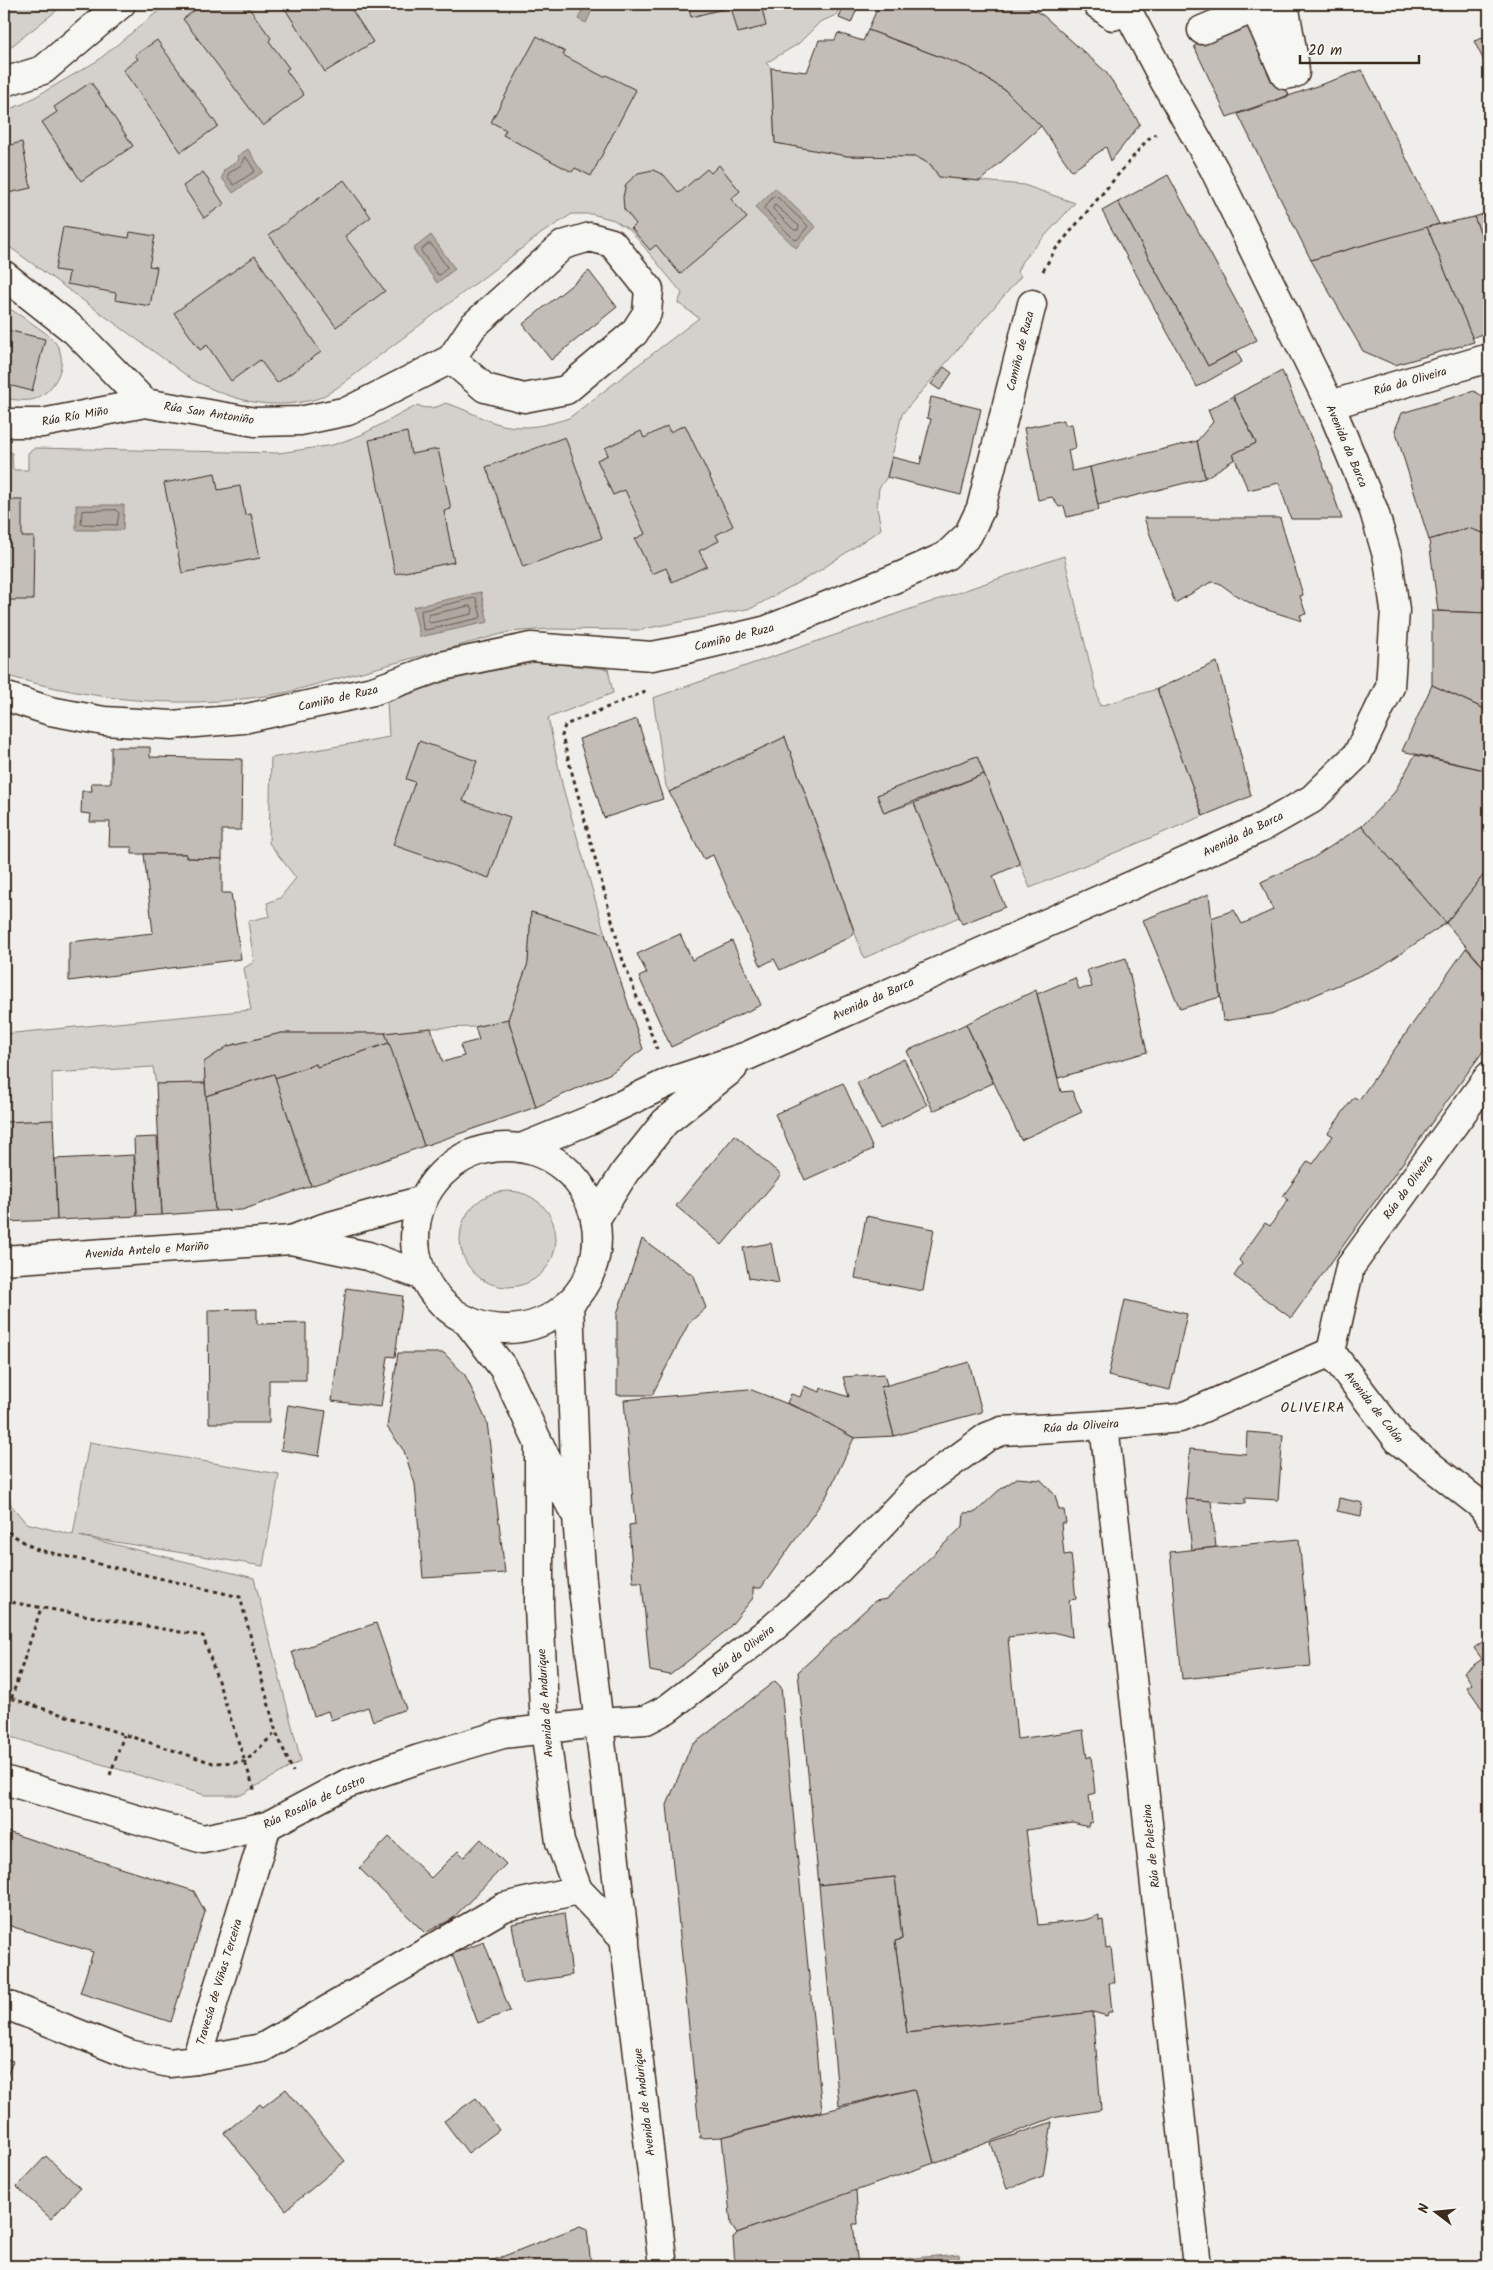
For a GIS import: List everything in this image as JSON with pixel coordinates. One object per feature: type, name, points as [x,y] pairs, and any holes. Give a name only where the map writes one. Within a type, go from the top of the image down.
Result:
[{"type":"street","points":[[4,82],[43,70],[121,4]]},
{"type":"street","points":[[1202,30],[1255,8],[1285,75],[1294,73],[1294,61],[1284,4]]},
{"type":"street","name":"Avenida da Barca","points":[[748,1056],[1261,828],[1312,799],[1357,755],[1390,687],[1395,610],[1388,559],[1374,511],[1330,405],[1214,169],[1165,82],[1109,7]]},
{"type":"street","points":[[590,237],[612,244],[649,289],[646,313],[634,333],[566,390],[524,398],[486,388],[451,359],[473,326],[564,245],[590,237]]},
{"type":"street","points":[[4,275],[75,331],[145,403]]},
{"type":"street","name":"Camiño de Ruza","points":[[4,696],[50,711],[104,721],[172,726],[243,719],[373,691],[442,666],[531,647],[652,656],[767,630],[946,556],[968,535],[981,508],[1032,304]]},
{"type":"street","name":"Rúa da Oliveira","points":[[1330,405],[1489,358]]},
{"type":"street","name":"Rúa San Antoniño","points":[[145,403],[255,422],[300,421],[348,411],[451,359]]},
{"type":"street","name":"Rúa Río Miño","points":[[4,423],[42,423],[145,403]]},
{"type":"street","points":[[521,1148],[590,1120],[669,1082],[748,1056]]},
{"type":"street","points":[[595,1220],[625,1172],[665,1122],[748,1056]]},
{"type":"street","name":"Rúa da Oliveira","points":[[597,1723],[646,1720],[667,1709],[774,1628],[839,1569],[917,1488],[987,1437],[1002,1432],[1180,1418],[1331,1352],[1350,1267],[1489,1076]]},
{"type":"street","points":[[497,1147],[521,1148],[542,1154],[561,1165],[576,1180],[588,1199],[595,1220],[597,1242],[592,1265],[583,1286],[569,1303],[552,1317],[531,1325],[516,1328],[487,1327],[466,1320],[449,1309],[439,1299],[423,1276],[417,1258],[415,1238],[417,1219],[423,1200],[436,1180],[453,1164],[467,1156],[497,1147]]},
{"type":"street","name":"Avenida Antelo e Mariño","points":[[291,1240],[323,1228],[423,1200]]},
{"type":"street","name":"Avenida Antelo e Mariño","points":[[4,1260],[291,1240],[368,1256],[423,1276]]},
{"type":"street","name":"Avenida de Andurique","points":[[569,1303],[577,1516],[597,1723],[625,1939],[663,2266]]},
{"type":"street","points":[[466,1320],[504,1369],[539,1444],[577,1516]]},
{"type":"street","name":"Avenida de Colón","points":[[1331,1352],[1399,1441],[1482,1506],[1489,1516]]},
{"type":"street","name":"Rúa de Palestina","points":[[1104,1425],[1197,2266]]},
{"type":"street","name":"Avenida de Andurique","points":[[539,1444],[539,1607],[546,1729],[560,1842],[578,1890],[625,1939]]},
{"type":"street","name":"Rúa Rosalía de Castro","points":[[4,1780],[203,1839],[267,1826],[346,1784],[419,1759],[503,1734],[597,1723]]},
{"type":"street","name":"Travesía de Viñas Terceira","points":[[4,2004],[129,2054],[169,2063],[196,2060],[267,1826]]},
{"type":"street","points":[[196,2060],[262,2048],[504,1907],[578,1890]]},
{"type":"path","name":"Camiño de Ruza","points":[[1032,304],[1040,278],[1055,250],[1148,139],[1183,115]]},
{"type":"path","points":[[652,656],[644,692],[565,725],[562,736],[623,961],[669,1082]]},
{"type":"path","points":[[4,1525],[8,1532],[35,1549],[240,1597],[276,1732],[306,1805]]},
{"type":"path","points":[[4,1601],[203,1636],[267,1826]]},
{"type":"path","points":[[4,1721],[42,1608]]},
{"type":"path","points":[[4,1696],[213,1763],[245,1762],[276,1732]]},
{"type":"path","points":[[98,1809],[124,1735]]},
{"type":"shaded area","points":[[4,4],[65,4],[4,52]]},
{"type":"shaded area","points":[[167,4],[842,4],[836,15],[820,22],[798,44],[766,63],[771,68],[775,143],[847,156],[917,157],[931,165],[939,177],[1024,185],[1075,203],[1022,261],[1017,272],[1021,276],[902,414],[887,477],[879,488],[877,507],[881,529],[819,571],[752,608],[638,630],[550,629],[509,632],[288,692],[252,698],[181,702],[145,701],[75,692],[4,675],[4,449],[12,453],[13,470],[28,470],[28,453],[35,448],[279,453],[333,445],[361,435],[418,405],[424,408],[432,408],[445,403],[503,425],[528,427],[545,425],[569,418],[699,318],[678,303],[682,293],[631,231],[614,220],[592,214],[572,214],[542,233],[347,381],[316,399],[283,404],[253,402],[223,394],[193,380],[4,243],[4,111],[23,104],[97,61]]},
{"type":"shaded area","points":[[4,305],[44,332],[54,341],[59,349],[61,366],[55,382],[43,395],[32,400],[4,399]]},
{"type":"shaded area","points":[[1064,556],[1100,706],[1157,689],[1203,816],[1030,888],[977,756],[877,795],[884,813],[914,803],[959,917],[864,958],[785,737],[669,792],[666,786],[653,698]]},
{"type":"shaded area","points":[[535,662],[608,669],[613,693],[548,718],[563,788],[605,934],[531,912],[528,963],[508,1019],[475,1027],[431,1028],[385,1033],[281,1033],[228,1046],[204,1062],[205,1083],[156,1084],[153,1067],[52,1073],[53,1120],[4,1122],[4,1034],[251,1010],[244,968],[254,962],[248,921],[270,916],[267,903],[280,898],[296,878],[269,843],[271,758],[389,737],[387,702],[450,680]]},
{"type":"shaded area","points":[[508,1191],[527,1194],[542,1205],[553,1220],[556,1239],[553,1258],[542,1273],[527,1284],[508,1287],[489,1284],[474,1273],[463,1258],[460,1239],[463,1220],[474,1205],[489,1194]]},
{"type":"shaded area","points":[[89,1442],[279,1474],[263,1566],[79,1536],[254,1578],[301,1761],[241,1795],[205,1795],[4,1735],[4,1476],[11,1505],[26,1523],[73,1535]]},
{"type":"water","points":[[568,4],[595,4],[586,23],[578,19],[582,11]]},
{"type":"water","points":[[248,149],[263,172],[233,193],[222,178],[224,170],[239,160],[237,156]]},
{"type":"water","points":[[775,188],[816,227],[796,248],[755,208]]},
{"type":"water","points":[[431,235],[455,269],[437,283],[413,249]]},
{"type":"water","points":[[76,505],[124,505],[123,530],[76,530]]},
{"type":"water","points":[[481,592],[488,622],[420,637],[413,607]]},
{"type":"water","points":[[959,2254],[960,2266],[890,2266],[890,2260]]},
{"type":"building","points":[[203,4],[246,4],[271,38],[269,41],[289,68],[286,70],[304,95],[263,126],[183,19]]},
{"type":"building","points":[[282,4],[348,4],[373,42],[325,72]]},
{"type":"building","points":[[688,4],[761,4],[766,26],[738,33],[731,7],[691,17]]},
{"type":"building","points":[[844,4],[859,4],[851,23],[839,18]]},
{"type":"building","points":[[879,4],[1024,4],[1044,16],[1106,72],[1140,124],[1111,161],[1106,147],[1072,171],[1041,126],[1006,91],[970,68],[868,30]]},
{"type":"building","points":[[1250,16],[1289,95],[1227,117],[1194,46]]},
{"type":"building","points":[[868,30],[970,68],[1006,91],[1041,126],[980,181],[939,177],[931,165],[917,157],[847,156],[775,143],[771,68],[807,72],[819,40],[835,40],[838,33],[863,41]]},
{"type":"building","points":[[537,36],[565,52],[563,55],[604,77],[606,75],[636,90],[591,176],[575,168],[572,172],[503,135],[506,130],[491,122]]},
{"type":"building","points":[[1489,36],[1489,71],[1474,41]]},
{"type":"building","points":[[157,40],[218,126],[181,152],[123,70],[138,59],[135,55]]},
{"type":"building","points":[[1362,70],[1439,224],[1311,260],[1238,114]]},
{"type":"building","points":[[91,82],[133,146],[81,181],[42,122],[57,112],[54,107]]},
{"type":"building","points":[[4,142],[5,146],[22,142],[31,188],[4,194]]},
{"type":"building","points":[[719,165],[740,191],[731,199],[747,218],[680,274],[656,245],[650,250],[631,228],[636,224],[624,209],[623,197],[626,184],[638,173],[653,170],[664,175],[679,193],[707,169],[711,173]]},
{"type":"building","points":[[203,172],[224,204],[204,218],[183,186]]},
{"type":"building","points":[[1168,175],[1257,340],[1208,366],[1118,202]]},
{"type":"building","points":[[344,180],[371,217],[345,236],[385,291],[336,327],[269,235]]},
{"type":"building","points":[[1118,202],[1208,366],[1237,351],[1242,362],[1197,387],[1102,211]]},
{"type":"building","points":[[1489,212],[1489,254],[1474,217]]},
{"type":"building","points":[[1474,217],[1489,254],[1489,331],[1472,338],[1427,227]]},
{"type":"building","points":[[63,227],[129,238],[130,232],[155,236],[149,266],[157,267],[150,306],[115,300],[116,293],[67,284],[69,272],[55,270]]},
{"type":"building","points":[[1427,227],[1474,342],[1395,365],[1363,351],[1311,260]]},
{"type":"building","points":[[255,256],[321,352],[277,383],[260,360],[231,381],[207,345],[200,350],[174,313]]},
{"type":"building","points":[[589,271],[617,307],[551,360],[523,324]]},
{"type":"building","points":[[4,318],[9,320],[7,330],[45,339],[32,391],[4,384]]},
{"type":"building","points":[[944,367],[952,373],[940,390],[931,384]]},
{"type":"building","points":[[1282,371],[1323,465],[1342,519],[1291,519],[1279,483],[1248,490],[1233,454],[1256,443],[1233,396]]},
{"type":"building","points":[[1474,391],[1489,400],[1489,535],[1468,528],[1429,540],[1395,430],[1402,413]]},
{"type":"building","points":[[1233,396],[1256,443],[1233,454],[1235,459],[1205,478],[1197,441],[1213,422],[1208,410]]},
{"type":"building","points":[[931,397],[981,409],[961,495],[887,477],[892,457],[920,464],[931,419],[927,418]]},
{"type":"building","points":[[1064,420],[1064,425],[1072,424],[1076,448],[1068,450],[1072,471],[1090,467],[1099,510],[1067,517],[1064,506],[1059,507],[1052,497],[1038,500],[1024,428]]},
{"type":"building","points":[[685,425],[733,526],[716,535],[719,541],[699,551],[707,566],[672,582],[666,568],[652,574],[635,539],[645,534],[625,490],[613,495],[597,460],[608,455],[605,448],[641,431],[644,438],[667,426],[670,432]]},
{"type":"building","points":[[407,432],[411,454],[438,449],[451,509],[444,511],[454,562],[395,574],[369,440]]},
{"type":"building","points":[[565,437],[602,538],[523,567],[486,467]]},
{"type":"building","points":[[1197,441],[1205,478],[1098,505],[1090,467]]},
{"type":"building","points":[[215,473],[218,490],[240,486],[245,515],[251,514],[260,558],[182,573],[164,483]]},
{"type":"building","points":[[4,500],[22,500],[22,537],[34,537],[33,600],[4,600]]},
{"type":"building","points":[[1144,518],[1280,518],[1303,595],[1300,596],[1306,614],[1300,615],[1302,621],[1258,607],[1237,596],[1219,583],[1211,582],[1175,603]]},
{"type":"building","points":[[1468,528],[1489,535],[1489,613],[1438,611],[1429,540]]},
{"type":"building","points":[[1432,611],[1489,613],[1489,711],[1432,685]]},
{"type":"building","points":[[1217,662],[1251,796],[1203,816],[1157,689]]},
{"type":"building","points":[[1432,685],[1489,711],[1489,771],[1402,751]]},
{"type":"building","points":[[637,719],[663,799],[604,818],[579,739]]},
{"type":"building","points":[[785,737],[854,931],[850,937],[780,970],[774,959],[761,966],[713,855],[704,859],[669,792]]},
{"type":"building","points":[[419,741],[477,761],[463,801],[510,817],[489,878],[393,845],[415,782],[406,779]]},
{"type":"building","points":[[111,747],[150,747],[150,757],[242,759],[241,830],[222,830],[222,859],[186,858],[186,854],[132,854],[132,847],[109,847],[110,822],[90,822],[91,814],[81,813],[82,791],[92,791],[91,783],[111,783]]},
{"type":"building","points":[[1415,755],[1489,771],[1489,868],[1446,923],[1362,826],[1394,793]]},
{"type":"building","points":[[977,756],[984,774],[884,813],[877,795]]},
{"type":"building","points":[[984,774],[1020,864],[993,876],[1005,907],[962,924],[914,803]]},
{"type":"building","points":[[1362,826],[1446,923],[1382,966],[1271,1014],[1223,1021],[1211,918],[1234,910],[1242,924],[1273,910],[1261,882],[1313,858]]},
{"type":"building","points":[[144,854],[186,854],[186,858],[222,859],[222,893],[231,893],[241,959],[69,981],[69,942],[153,933]]},
{"type":"building","points":[[1489,868],[1489,973],[1446,923]]},
{"type":"building","points":[[1209,894],[1220,997],[1180,1009],[1143,920]]},
{"type":"building","points":[[531,912],[605,934],[643,1049],[611,1073],[536,1107],[508,1019],[528,963]]},
{"type":"building","points":[[680,934],[692,960],[732,941],[761,1005],[671,1047],[639,977],[647,973],[637,954]]},
{"type":"building","points":[[1466,948],[1489,973],[1489,1043],[1291,1318],[1234,1276],[1242,1264],[1239,1260],[1265,1223],[1270,1226],[1288,1200],[1283,1196],[1308,1161],[1313,1164],[1333,1136],[1328,1133],[1354,1097],[1359,1100]]},
{"type":"building","points":[[1126,958],[1147,1052],[1058,1078],[1037,994],[1075,978],[1079,989],[1092,987],[1087,970]]},
{"type":"building","points":[[1036,990],[1061,1092],[1072,1091],[1082,1112],[1021,1140],[966,1024]]},
{"type":"building","points":[[508,1019],[536,1107],[424,1146],[385,1033],[431,1028],[443,1062],[464,1056],[460,1045],[479,1040],[475,1027]]},
{"type":"building","points":[[966,1024],[993,1083],[933,1111],[907,1051]]},
{"type":"building","points":[[281,1033],[385,1033],[389,1043],[317,1067],[316,1064],[275,1078],[274,1074],[206,1096],[204,1062],[228,1046]]},
{"type":"building","points":[[389,1043],[424,1146],[311,1186],[275,1078],[316,1064],[317,1067]]},
{"type":"building","points":[[904,1059],[927,1105],[880,1129],[857,1083]]},
{"type":"building","points":[[274,1074],[311,1186],[242,1210],[215,1211],[206,1096]]},
{"type":"building","points":[[205,1083],[215,1211],[162,1215],[156,1084]]},
{"type":"building","points":[[843,1083],[873,1149],[805,1180],[775,1114]]},
{"type":"building","points":[[53,1120],[57,1220],[4,1222],[4,1122]]},
{"type":"building","points":[[735,1135],[781,1175],[722,1245],[676,1206]]},
{"type":"building","points":[[157,1137],[162,1215],[137,1216],[134,1138]]},
{"type":"building","points":[[134,1155],[137,1216],[57,1220],[55,1159]]},
{"type":"building","points":[[866,1216],[934,1229],[923,1291],[855,1278]]},
{"type":"building","points":[[642,1239],[694,1276],[706,1308],[689,1323],[652,1395],[617,1395],[617,1314]]},
{"type":"building","points":[[771,1243],[779,1283],[749,1278],[743,1248]]},
{"type":"building","points":[[346,1288],[403,1296],[395,1357],[388,1356],[381,1407],[332,1401]]},
{"type":"building","points":[[1125,1300],[1187,1314],[1170,1390],[1108,1376]]},
{"type":"building","points":[[257,1309],[257,1324],[306,1323],[306,1380],[269,1380],[269,1423],[209,1423],[208,1310]]},
{"type":"building","points":[[398,1353],[444,1353],[465,1375],[487,1422],[505,1573],[423,1578],[415,1484],[404,1451],[387,1427]]},
{"type":"building","points":[[969,1362],[982,1412],[894,1436],[881,1387]]},
{"type":"building","points":[[884,1374],[887,1385],[881,1387],[894,1436],[854,1438],[806,1411],[787,1403],[791,1394],[800,1397],[804,1386],[820,1392],[821,1388],[849,1397],[843,1377]]},
{"type":"building","points":[[749,1389],[806,1411],[854,1438],[827,1495],[761,1588],[753,1588],[753,1598],[727,1630],[670,1675],[650,1671],[642,1582],[633,1582],[629,1525],[635,1524],[624,1400]]},
{"type":"building","points":[[288,1405],[326,1411],[319,1456],[281,1450]]},
{"type":"building","points":[[1247,1432],[1283,1435],[1278,1500],[1245,1498],[1245,1504],[1186,1499],[1190,1449],[1246,1454]]},
{"type":"building","points":[[1017,1478],[1041,1480],[1055,1495],[1059,1510],[1064,1510],[1066,1523],[1061,1523],[1064,1555],[1071,1554],[1076,1599],[1069,1600],[1072,1637],[1053,1632],[1008,1637],[1017,1739],[1083,1730],[1087,1758],[1091,1756],[1095,1793],[1089,1795],[1092,1822],[1089,1823],[1088,1827],[1073,1823],[1026,1830],[1038,1925],[1085,1920],[1099,1915],[1099,1921],[1103,1920],[1106,1948],[1111,1947],[1115,1983],[1109,1983],[1112,2012],[1108,2012],[1107,2016],[1093,2012],[907,2033],[895,1941],[902,1939],[895,1877],[819,1885],[798,1672],[875,1601],[887,1599],[963,1526],[964,1513],[976,1512],[998,1491]]},
{"type":"building","points":[[1339,1498],[1363,1503],[1361,1516],[1337,1511]]},
{"type":"building","points":[[1186,1499],[1211,1501],[1216,1547],[1192,1550]]},
{"type":"building","points":[[1299,1539],[1311,1666],[1182,1679],[1170,1552]]},
{"type":"building","points":[[376,1623],[406,1709],[373,1721],[368,1707],[331,1720],[328,1711],[314,1716],[292,1652]]},
{"type":"building","points":[[1489,1637],[1489,1711],[1486,1707],[1483,1710],[1467,1687],[1472,1684],[1464,1672],[1482,1659],[1474,1648]]},
{"type":"building","points":[[775,1681],[781,1687],[822,2111],[722,2137],[700,2138],[667,1805],[691,1746]]},
{"type":"building","points":[[4,1831],[194,1891],[205,1912],[171,2022],[80,1993],[93,1952],[4,1924]]},
{"type":"building","points":[[389,1837],[431,1878],[458,1851],[464,1857],[481,1839],[506,1864],[452,1919],[425,1933],[359,1868]]},
{"type":"building","points":[[895,1877],[902,1939],[895,1941],[907,2033],[1093,2012],[1101,2110],[1052,2118],[934,2163],[914,2089],[839,2106],[819,1885]]},
{"type":"building","points":[[564,1913],[572,1975],[522,1983],[512,1924]]},
{"type":"building","points":[[484,1942],[510,2011],[478,2023],[452,1954]]},
{"type":"building","points":[[4,2058],[13,2061],[4,2084]]},
{"type":"building","points":[[286,2089],[345,2161],[286,2210],[224,2133],[260,2104],[263,2107]]},
{"type":"building","points":[[914,2089],[934,2163],[737,2233],[731,2224],[722,2137]]},
{"type":"building","points":[[476,2098],[499,2130],[468,2153],[444,2121]]},
{"type":"building","points":[[1052,2122],[1043,2176],[1007,2189],[991,2143]]},
{"type":"building","points":[[4,2141],[10,2144],[4,2154]]},
{"type":"building","points":[[46,2156],[80,2188],[51,2219],[17,2187]]},
{"type":"building","points":[[856,2190],[858,2224],[853,2224],[858,2266],[735,2266],[733,2238],[737,2233]]},
{"type":"building","points":[[580,2226],[587,2229],[591,2266],[479,2266]]},
{"type":"district","name":"OLIVEIRA","points":[[1313,1407]]}]
